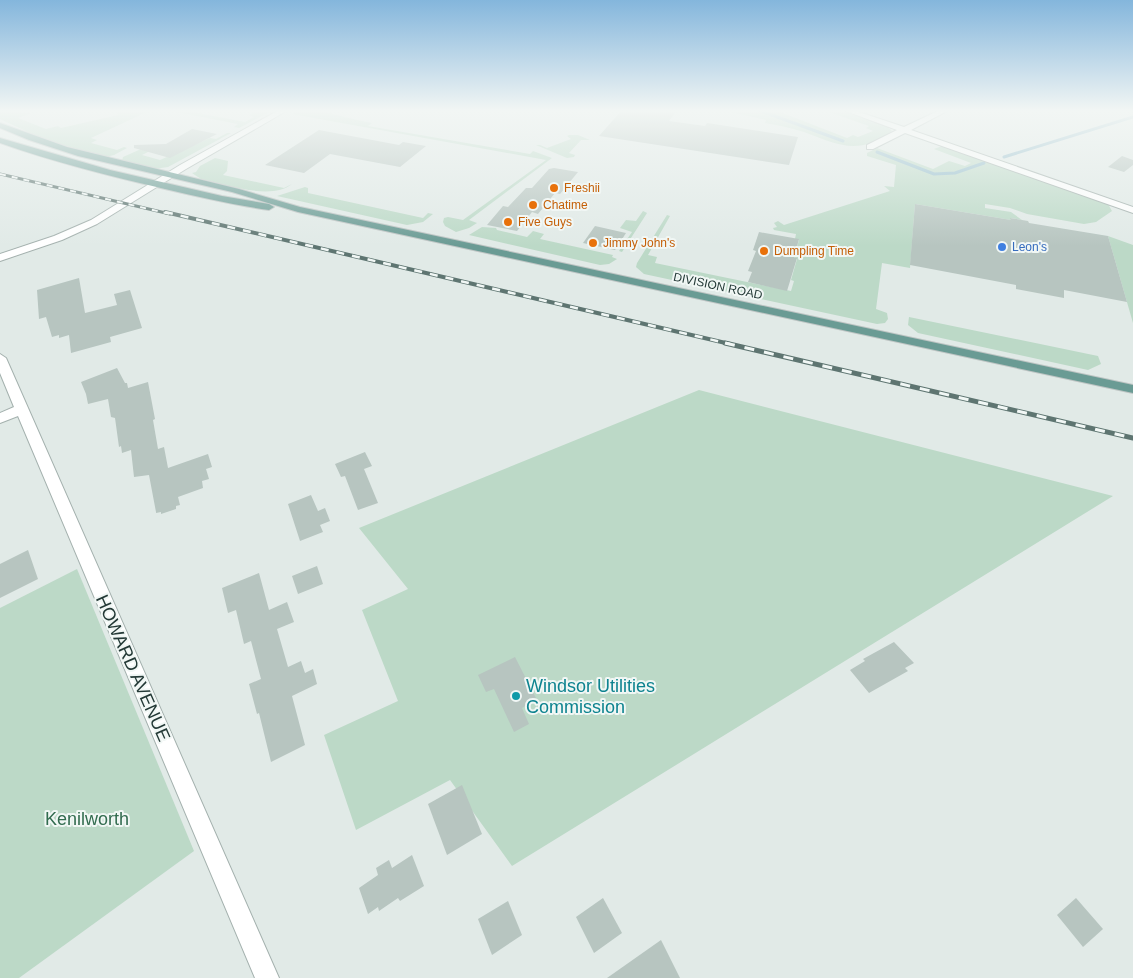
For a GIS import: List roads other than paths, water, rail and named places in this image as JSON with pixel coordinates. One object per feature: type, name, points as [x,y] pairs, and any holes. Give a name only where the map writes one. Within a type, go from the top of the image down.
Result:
[{"type":"main road","name":"DIVISION ROAD","points":[[51,156],[156,184],[246,203],[298,209],[1133,389]]},
{"type":"main road","name":"DIVISION ROAD","points":[[92,156],[246,192],[298,209]]},
{"type":"street","points":[[0,258],[84,227],[205,156]]},
{"type":"street","points":[[977,156],[1133,210]]},
{"type":"street","name":"HOWARD AVENUE","points":[[0,358],[267,978]]},
{"type":"street","points":[[0,418],[21,410]]},
{"type":"waterway","points":[[886,156],[934,174],[955,173],[984,163]]},
{"type":"waterway","points":[[1004,157],[1008,156]]},
{"type":"railway","points":[[0,174],[170,214]]},
{"type":"railway","points":[[165,212],[730,344]]},
{"type":"railway","points":[[725,343],[1133,438]]},
{"type":"place","name":"Freshii","points":[[554,188]]},
{"type":"place","name":"Chatime","points":[[533,205]]},
{"type":"place","name":"Five Guys","points":[[508,222]]},
{"type":"place","name":"Jimmy John's","points":[[593,243]]},
{"type":"place","name":"Leon's","points":[[1002,247]]},
{"type":"place","name":"Dumpling Time","points":[[764,251]]},
{"type":"place","name":"Windsor Utilities Commission","points":[[516,696]]},
{"type":"park label","name":"Kenilworth","points":[[87,819]]}]
